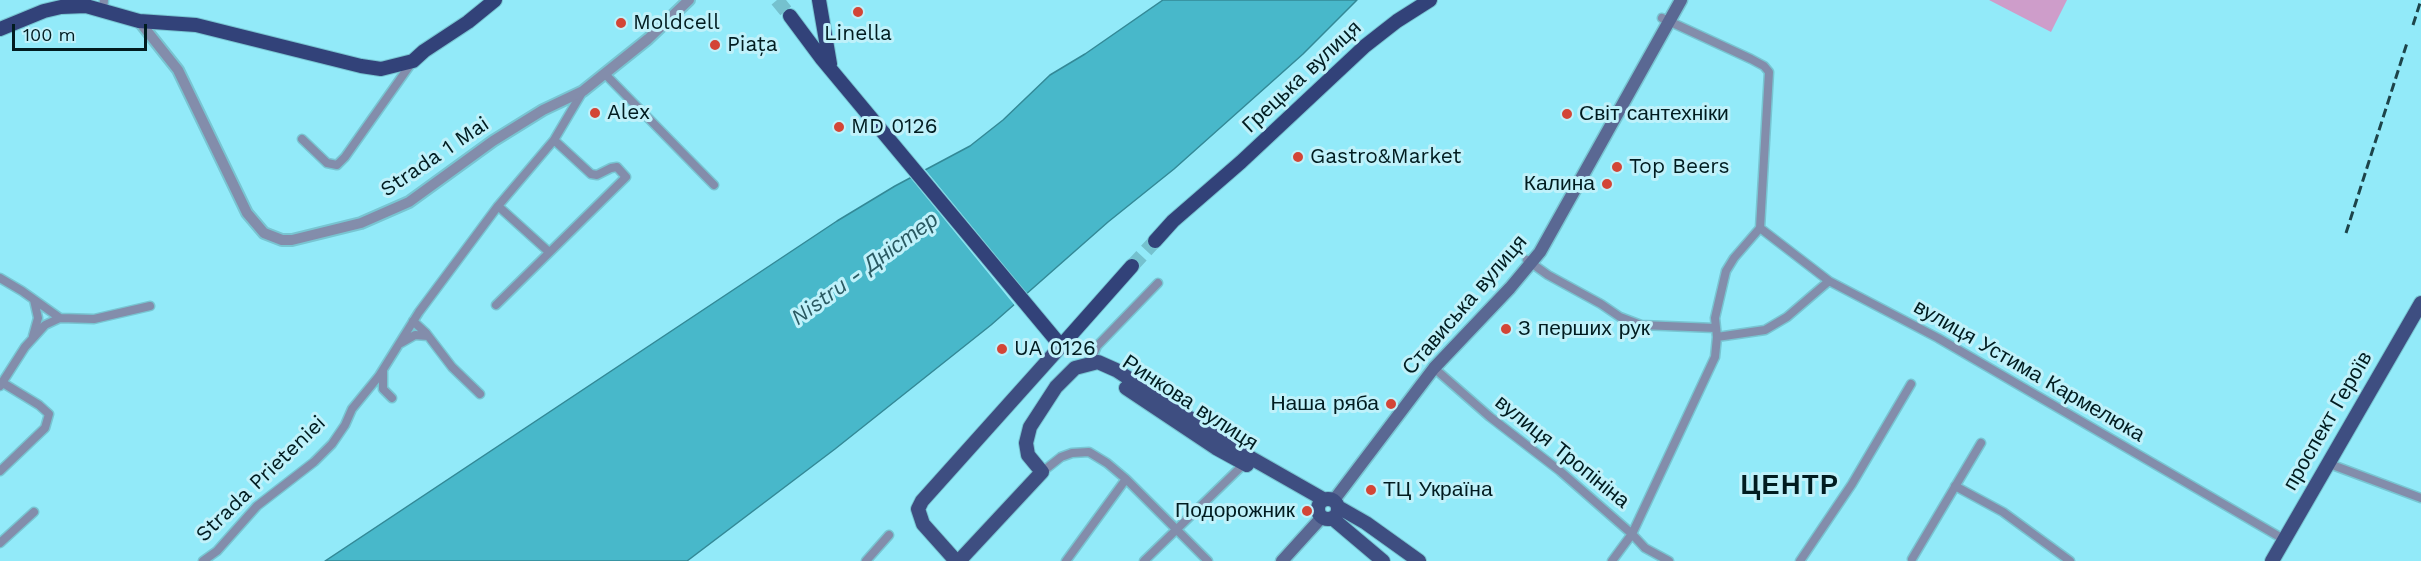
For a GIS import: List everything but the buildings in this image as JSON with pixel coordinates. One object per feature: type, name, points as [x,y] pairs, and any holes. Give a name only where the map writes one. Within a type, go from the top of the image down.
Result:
[{"type":"highway","points":[[0,29],[29,15],[61,7],[104,5],[139,21],[196,25],[372,68],[387,68],[413,61],[495,0]]},
{"type":"highway","points":[[819,0],[830,66]]},
{"type":"highway","name":"Грецька вулиця","points":[[1155,241],[1173,221],[1235,167],[1365,46],[1397,21],[1430,0]]},
{"type":"highway","points":[[790,16],[960,226],[1061,346],[1132,266]]},
{"type":"main road","name":"Стависька вулиця","points":[[1666,20],[1672,0]]},
{"type":"main road","name":"Стависька вулиця","points":[[1282,561],[1327,507],[1434,368],[1549,237],[1666,20],[1681,0]]},
{"type":"main road","name":"Стависька вулиця","points":[[1327,507],[1430,364],[1529,262]]},
{"type":"main road","name":"проспект Героїв","points":[[2272,561],[2421,303]]},
{"type":"main road","points":[[1061,346],[922,501],[918,509],[923,524],[957,561],[1042,472],[1028,456],[1026,443],[1030,427],[1056,387],[1075,368],[1089,364]]},
{"type":"main road","name":"Ринкова вулиця","points":[[1089,364],[1098,362],[1116,370],[1248,461],[1327,507],[1366,523],[1419,561]]},
{"type":"main road","name":"Ринкова вулиця","points":[[1327,507],[1383,561]]},
{"type":"street","name":"Strada Prieteniei","points":[[203,561],[217,551],[257,506],[314,462],[332,444],[345,425],[352,409],[385,365],[413,321],[498,206],[554,140],[583,91],[605,75],[688,0]]},
{"type":"street","points":[[1612,561],[1632,534],[1715,357],[1715,318],[1726,272],[1734,258],[1760,228],[1768,72],[1764,66],[1751,59],[1666,20]]},
{"type":"street","name":"Strada 1 Mai","points":[[139,21],[178,70],[247,213],[264,233],[282,240],[339,230],[399,207],[493,141],[543,110],[583,91]]},
{"type":"street","points":[[302,139],[327,163],[338,165],[413,61]]},
{"type":"street","points":[[605,75],[714,185]]},
{"type":"street","points":[[496,305],[626,177],[617,167],[597,175],[591,174],[554,140]]},
{"type":"street","points":[[498,206],[549,252]]},
{"type":"street","name":"вулиця Устима Кармелюка","points":[[1760,228],[1829,281],[1948,343],[2285,540]]},
{"type":"street","points":[[1529,262],[1620,317],[1641,325],[1716,333],[1765,330],[1787,317],[1829,281]]},
{"type":"street","points":[[0,278],[60,318]]},
{"type":"street","points":[[1089,364],[1097,346],[1158,283]]},
{"type":"street","points":[[0,471],[45,428],[49,414],[39,405],[2,385],[33,336],[38,318],[34,299]]},
{"type":"street","points":[[33,336],[60,318],[94,319],[150,306]]},
{"type":"street","points":[[413,321],[452,367],[480,394]]},
{"type":"street","points":[[397,346],[415,335],[428,336]]},
{"type":"street","points":[[385,365],[382,383],[392,398]]},
{"type":"street","name":"вулиця Тропініна","points":[[1434,368],[1490,417],[1560,471],[1645,548],[1669,561]]},
{"type":"street","points":[[1800,561],[1852,484],[1911,384]]},
{"type":"street","points":[[1912,559],[1981,443]]},
{"type":"street","points":[[1042,472],[1061,457],[1072,453],[1089,452],[1126,479],[1208,561]]},
{"type":"street","points":[[1144,561],[1248,461]]},
{"type":"street","points":[[2327,463],[2421,498]]},
{"type":"street","points":[[1066,561],[1126,479]]},
{"type":"street","points":[[1955,486],[2003,512],[2070,561]]},
{"type":"street","points":[[0,543],[34,512]]},
{"type":"street","points":[[866,561],[889,535]]},
{"type":"shaded area","points":[[1989,0],[2067,0],[2051,32]]},
{"type":"water","name":"Nistru - Дністер","points":[[1163,0],[1357,0],[1303,54],[1174,169],[1108,222],[991,325],[835,449],[687,561],[325,561],[837,221],[895,186],[970,146],[1003,120],[1050,75],[1085,54]]},
{"type":"pier","points":[[924,168],[1029,296],[1016,307],[909,176]]},
{"type":"tunnel","points":[[777,0],[790,16]]},
{"type":"tunnel","points":[[1132,266],[1155,241]]},
{"type":"railway","points":[[2413,25],[2421,0]]},
{"type":"railway","points":[[2346,233],[2407,43]]},
{"type":"place","name":"Linella","points":[[858,12]]},
{"type":"place","name":"Moldcell","points":[[621,23]]},
{"type":"place","name":"Piața","points":[[715,45]]},
{"type":"place","name":"Alex","points":[[595,113]]},
{"type":"place","name":"Світ сантехніки","points":[[1567,114]]},
{"type":"place","name":"MD 0126","points":[[839,127]]},
{"type":"place","name":"Gastro&Market","points":[[1298,157]]},
{"type":"place","name":"Top Beers","points":[[1617,167]]},
{"type":"place","name":"Калина","points":[[1607,184]]},
{"type":"place","name":"З перших рук","points":[[1506,329]]},
{"type":"place","name":"UA 0126","points":[[1002,349]]},
{"type":"place","name":"Наша ряба","points":[[1391,404]]},
{"type":"place","name":"ТЦ Україна","points":[[1371,490]]},
{"type":"place","name":"Подорожник","points":[[1307,511]]},
{"type":"district","name":"ЦЕНТР","points":[[1790,486]]}]
